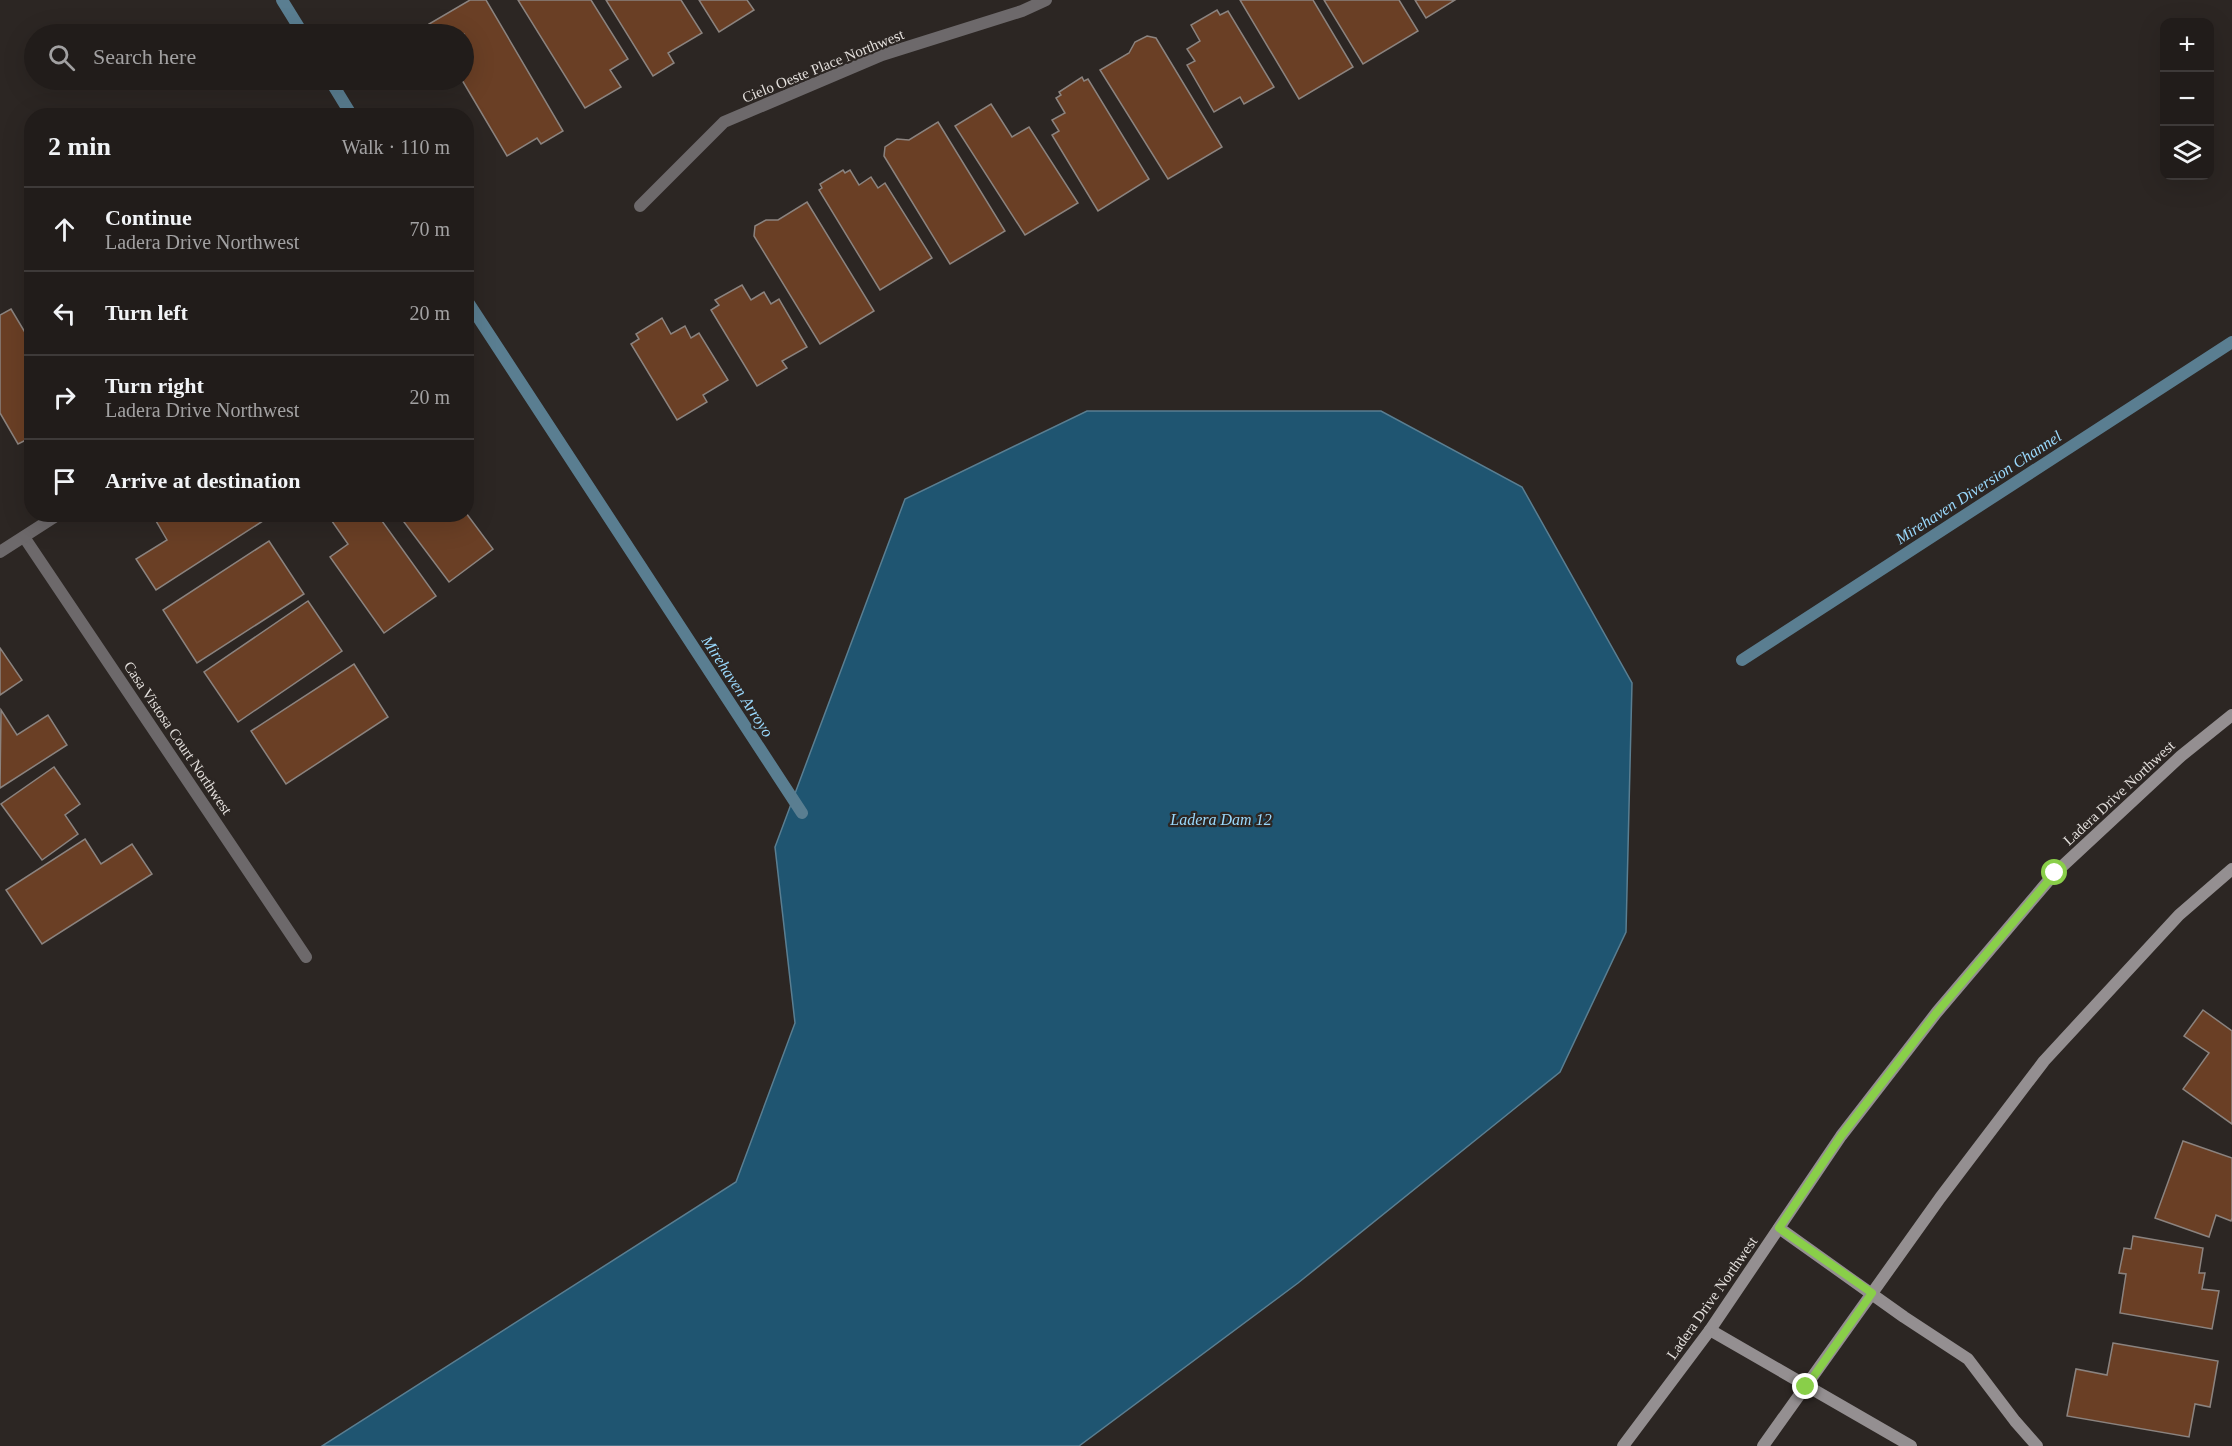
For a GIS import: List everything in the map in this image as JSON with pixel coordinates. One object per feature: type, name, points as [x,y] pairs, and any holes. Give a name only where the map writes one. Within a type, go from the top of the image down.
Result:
[{"type":"main road","name":"Ladera Drive Northwest","points":[[1623,1446],[1710,1330],[1841,1136],[1937,1012],[2055,873],[2181,756],[2232,715]]},
{"type":"main road","points":[[1763,1446],[1940,1198],[2044,1061],[2179,915],[2232,869]]},
{"type":"main road","points":[[1779,1228],[1904,1317],[1968,1359],[2037,1446]]},
{"type":"main road","points":[[1710,1330],[1911,1446]]},
{"type":"street","name":"Cielo Oeste Place Northwest","points":[[640,206],[724,122],[882,55],[1022,11],[1046,0]]},
{"type":"street","points":[[0,552],[47,522]]},
{"type":"street","name":"Casa Vistosa Court Northwest","points":[[24,537],[306,957]]},
{"type":"water","name":"Ladera Dam 12","points":[[1087,411],[1381,411],[1522,487],[1632,683],[1626,932],[1560,1072],[1298,1283],[1079,1446],[322,1446],[736,1182],[795,1023],[775,847],[905,499]]},
{"type":"building","points":[[470,0],[486,0],[563,131],[541,144],[537,138],[507,156],[468,90],[474,90],[474,24],[429,24]]},
{"type":"building","points":[[518,0],[591,0],[628,59],[610,70],[621,87],[585,108]]},
{"type":"building","points":[[606,0],[681,0],[702,33],[668,53],[674,63],[653,76]]},
{"type":"building","points":[[699,0],[747,0],[754,10],[719,32]]},
{"type":"building","points":[[1240,0],[1313,0],[1353,67],[1299,99]]},
{"type":"building","points":[[1324,0],[1399,0],[1418,31],[1363,64]]},
{"type":"building","points":[[1415,0],[1455,0],[1426,18]]},
{"type":"building","points":[[1217,10],[1220,15],[1228,11],[1274,87],[1244,104],[1240,97],[1214,112],[1187,65],[1195,61],[1187,49],[1200,41],[1191,25]]},
{"type":"building","points":[[1147,36],[1156,38],[1222,147],[1168,179],[1100,70],[1129,53],[1135,42]]},
{"type":"building","points":[[1082,77],[1084,81],[1088,79],[1149,179],[1098,211],[1052,135],[1059,131],[1052,120],[1065,113],[1056,98],[1061,95],[1059,92]]},
{"type":"building","points":[[991,104],[1012,137],[1029,127],[1078,203],[1025,235],[955,126]]},
{"type":"building","points":[[938,122],[1005,231],[950,264],[884,156],[885,147],[897,139],[909,140]]},
{"type":"building","points":[[843,170],[845,173],[850,170],[859,185],[871,177],[878,188],[885,183],[932,258],[880,290],[819,190],[822,188],[820,184]]},
{"type":"building","points":[[807,202],[874,311],[820,344],[754,236],[755,226],[766,220],[778,220]]},
{"type":"building","points":[[742,285],[751,300],[764,292],[771,304],[779,299],[807,347],[782,361],[787,368],[757,386],[711,310],[719,305],[715,300]]},
{"type":"building","points":[[11,309],[24,331],[24,441],[18,444],[0,413],[0,315]]},
{"type":"building","points":[[662,318],[671,334],[685,326],[691,338],[699,333],[728,380],[703,395],[707,402],[677,420],[631,344],[639,339],[636,334]]},
{"type":"building","points":[[157,522],[261,522],[156,590],[136,559],[167,540]]},
{"type":"building","points":[[333,522],[383,522],[436,596],[384,633],[330,557],[348,544]]},
{"type":"building","points":[[404,522],[473,522],[493,549],[449,582]]},
{"type":"building","points":[[269,541],[304,594],[197,663],[163,610]]},
{"type":"building","points":[[308,601],[342,651],[238,722],[204,672]]},
{"type":"building","points":[[0,648],[22,680],[0,695]]},
{"type":"building","points":[[354,664],[388,717],[286,784],[251,731]]},
{"type":"building","points":[[1,710],[17,735],[48,715],[67,745],[0,788]]},
{"type":"building","points":[[54,767],[80,804],[65,815],[78,834],[42,860],[1,804]]},
{"type":"building","points":[[85,839],[101,864],[132,844],[152,874],[42,944],[6,890]]},
{"type":"building","points":[[2203,1010],[2232,1031],[2232,1124],[2183,1089],[2209,1053],[2184,1036]]},
{"type":"building","points":[[2183,1141],[2232,1158],[2232,1218],[2231,1221],[2216,1215],[2209,1237],[2155,1218]]},
{"type":"building","points":[[2133,1236],[2203,1248],[2199,1273],[2205,1273],[2202,1289],[2219,1291],[2212,1329],[2120,1313],[2126,1274],[2119,1273],[2124,1248],[2131,1249]]},
{"type":"building","points":[[2113,1343],[2218,1361],[2210,1407],[2195,1404],[2189,1437],[2067,1416],[2076,1369],[2107,1375]]},
{"type":"waterway","name":"Mirehaven Arroyo","points":[[282,0],[297,24]]},
{"type":"waterway","name":"Mirehaven Arroyo","points":[[336,90],[347,108]]},
{"type":"waterway","name":"Mirehaven Arroyo","points":[[474,311],[802,813]]},
{"type":"waterway","name":"Mirehaven Diversion Channel","points":[[1742,660],[2232,342]]},
{"type":"route","points":[[1806,1387],[1872,1293],[1779,1228],[1841,1136],[1937,1012],[2055,873]]}]
